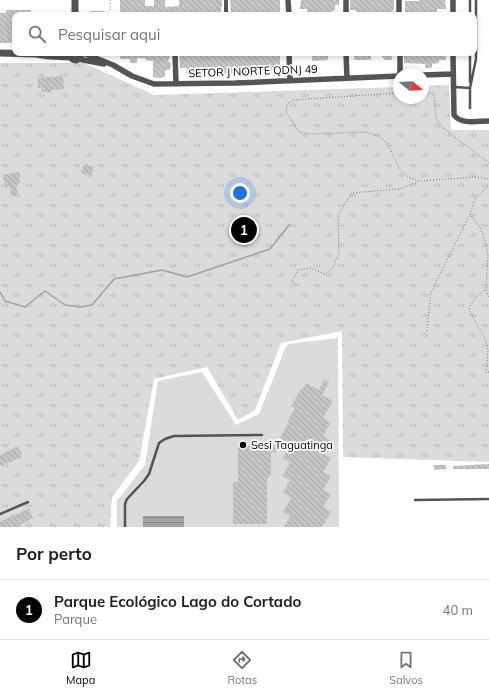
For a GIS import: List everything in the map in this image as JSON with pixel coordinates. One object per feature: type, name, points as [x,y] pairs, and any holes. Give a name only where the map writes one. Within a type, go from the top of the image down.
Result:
[{"type":"street","points":[[75,0],[75,12]]},
{"type":"street","points":[[226,0],[226,12]]},
{"type":"street","points":[[288,0],[289,12]]},
{"type":"street","points":[[346,0],[346,12]]},
{"type":"street","points":[[399,0],[399,12]]},
{"type":"street","points":[[453,0],[453,12]]},
{"type":"street","points":[[0,53],[12,53]]},
{"type":"street","name":"SETOR J NORTE QDNJ 49","points":[[80,56],[112,65],[132,76],[154,84],[393,75]]},
{"type":"street","points":[[175,56],[176,84]]},
{"type":"street","points":[[289,56],[290,80]]},
{"type":"street","points":[[346,56],[347,78]]},
{"type":"street","points":[[399,68],[400,56]]},
{"type":"street","points":[[453,56],[454,114],[462,121],[489,121]]},
{"type":"street","points":[[429,75],[453,74]]},
{"type":"lane","points":[[470,0],[470,12]]},
{"type":"lane","points":[[476,0],[476,12]]},
{"type":"lane","points":[[470,56],[470,108]]},
{"type":"lane","points":[[470,88],[476,56]]},
{"type":"lane","points":[[453,87],[470,88]]},
{"type":"lane","points":[[125,527],[125,504],[149,474],[159,443],[174,436],[262,435]]},
{"type":"lane","points":[[416,500],[489,499]]},
{"type":"lane","points":[[0,514],[28,502]]},
{"type":"path","points":[[108,12],[110,9],[110,0]]},
{"type":"path","points":[[393,93],[293,100],[287,104],[286,112],[299,132],[311,134],[365,132],[379,136],[388,144],[399,168],[407,176],[418,181]]},
{"type":"path","points":[[429,93],[434,94],[436,118],[443,128],[489,163]]},
{"type":"path","points":[[299,286],[292,281],[298,270],[310,268],[325,274],[332,269],[338,254],[338,215],[352,193],[399,189],[418,181],[476,177],[489,178]]},
{"type":"path","points":[[428,331],[432,292],[470,214],[475,199],[489,185]]},
{"type":"path","points":[[470,214],[481,229],[486,244],[488,256],[486,289],[489,298]]},
{"type":"path","points":[[486,289],[472,301],[469,310],[486,340],[488,350],[486,373],[489,372]]},
{"type":"green space","points":[[0,63],[84,63],[154,95],[393,87],[393,104],[429,104],[429,86],[449,85],[451,130],[489,130],[489,462],[343,457],[342,331],[281,343],[255,410],[238,420],[207,367],[154,379],[139,461],[112,497],[110,527],[0,527]]},
{"type":"green space","name":"Sesi Taguatinga","points":[[338,338],[339,527],[117,527],[117,500],[145,465],[158,381],[202,372],[236,425],[259,414],[288,344]]},
{"type":"shaded area","points":[[143,516],[184,516],[184,527],[143,527]]},
{"type":"building","points":[[120,0],[145,0],[145,6],[154,6],[154,0],[165,0],[165,7],[179,6],[179,0],[222,0],[221,12],[120,12]]},
{"type":"building","points":[[230,0],[280,0],[280,12],[231,12]]},
{"type":"building","points":[[301,0],[339,0],[339,5],[335,5],[335,10],[332,12],[307,12],[307,9],[300,9]]},
{"type":"building","points":[[350,0],[394,0],[393,12],[356,12],[356,10],[350,10]]},
{"type":"building","points":[[419,0],[445,0],[446,9],[437,9],[437,12],[405,12],[405,1],[420,1]]},
{"type":"building","points":[[6,10],[31,10],[31,12],[12,12],[12,43],[0,43],[0,13],[6,13]]},
{"type":"building","points":[[90,11],[105,11],[105,12]]},
{"type":"building","points":[[120,56],[170,56],[168,62],[171,64],[170,70],[165,70],[165,77],[158,78],[153,77],[153,61],[145,60],[145,58],[137,58],[137,63],[130,63],[130,59],[120,59]]},
{"type":"building","points":[[179,56],[280,56],[280,68],[274,67],[274,71],[264,71],[262,68],[255,68],[254,74],[221,73],[221,67],[212,67],[207,68],[207,72],[191,75],[186,73],[188,68],[180,68]]},
{"type":"building","points":[[312,56],[328,56],[328,60],[312,61]]},
{"type":"building","points":[[354,56],[371,56],[371,60],[354,60]]},
{"type":"building","points":[[382,56],[392,56],[392,60],[384,60],[384,58],[382,58]]},
{"type":"building","points":[[404,56],[446,56],[446,60],[439,60],[439,63],[432,64],[432,68],[425,68],[425,64],[404,63]]},
{"type":"building","points":[[63,76],[64,89],[51,90],[52,92],[42,92],[41,87],[38,88],[38,78]]},
{"type":"building","points":[[84,164],[94,167],[91,176],[81,173]]},
{"type":"building","points":[[19,172],[20,184],[16,185],[18,195],[11,196],[10,187],[5,187],[3,175]]},
{"type":"building","points":[[324,380],[329,382],[322,395],[333,401],[323,418],[330,423],[323,436],[331,441],[324,454],[331,458],[323,472],[331,476],[323,490],[331,494],[323,507],[331,512],[322,527],[284,527],[290,516],[283,512],[291,498],[283,493],[290,480],[283,476],[290,462],[283,458],[290,444],[280,438],[295,408],[291,406],[301,389],[302,390],[306,383],[319,390]]},
{"type":"building","points":[[18,446],[22,457],[1,466],[0,455]]},
{"type":"building","points":[[238,446],[279,446],[275,453],[271,451],[271,475],[267,478],[267,524],[233,524],[233,482],[238,482]]},
{"type":"building","points":[[489,464],[489,469],[453,469],[453,466]]},
{"type":"building","points":[[434,465],[446,465],[446,469],[434,470]]},
{"type":"building","points":[[29,508],[33,518],[20,525],[21,527],[0,527],[0,522]]},
{"type":"waterway","points":[[0,292],[5,301],[25,307],[45,291],[65,305],[80,307],[92,305],[114,279],[162,270],[187,277],[270,249],[289,225]]},
{"type":"place","name":"Parque Ecológico Lago do Cortado","points":[[244,230]]},
{"type":"place","name":"Sesi Taguatinga","points":[[243,445]]}]
